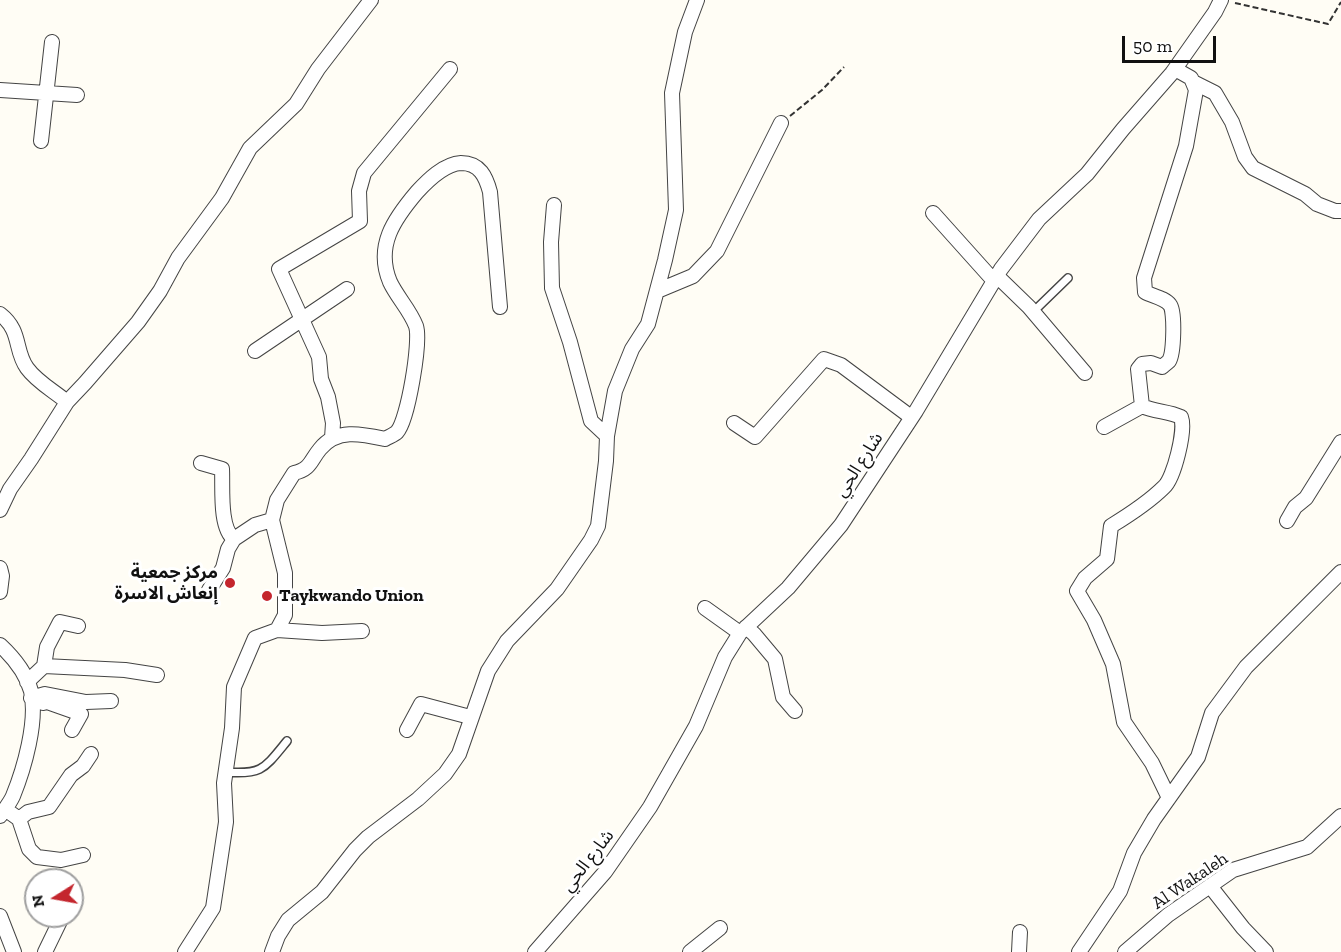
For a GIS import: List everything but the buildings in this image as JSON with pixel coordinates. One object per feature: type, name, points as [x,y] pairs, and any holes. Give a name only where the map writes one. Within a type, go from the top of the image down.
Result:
[{"type":"street","points":[[0,510],[10,489],[67,402],[138,322],[160,291],[178,258],[222,198],[249,148],[296,104],[318,69],[370,0]]},
{"type":"street","points":[[272,952],[288,920],[322,892],[362,844],[445,774],[459,754],[470,717],[488,671],[507,641],[557,589],[598,526],[607,436],[615,391],[632,349],[648,324],[676,210],[672,93],[685,32],[697,0]]},
{"type":"street","name":"شارع الحي","points":[[535,952],[605,872],[650,807],[696,726],[725,657],[743,630],[788,588],[841,525],[911,417],[995,278],[1039,219],[1087,174],[1175,69],[1215,12],[1228,1]]},
{"type":"street","points":[[41,141],[52,42]]},
{"type":"street","points":[[332,438],[333,423],[321,379],[319,357],[279,269],[360,221],[359,191],[364,173],[450,69]]},
{"type":"street","points":[[1142,406],[1138,369],[1142,364],[1151,363],[1162,367],[1169,361],[1171,351],[1174,315],[1171,306],[1166,301],[1145,292],[1144,278],[1186,146],[1196,90],[1191,78],[1175,69]]},
{"type":"street","points":[[1193,82],[1215,93],[1232,122],[1245,157],[1252,168],[1305,194],[1317,204],[1341,211]]},
{"type":"street","points":[[0,90],[77,95]]},
{"type":"street","points":[[657,291],[693,276],[717,251],[781,123]]},
{"type":"street","points":[[277,630],[285,615],[285,573],[272,520],[277,501],[294,473],[303,471],[310,465],[320,448],[332,438],[359,433],[385,439],[397,433],[405,414],[415,364],[417,327],[390,283],[383,260],[385,245],[398,214],[428,179],[454,164],[469,163],[485,175],[490,192],[500,307]]},
{"type":"street","points":[[554,205],[551,242],[552,288],[570,342],[591,421],[607,436]]},
{"type":"street","points":[[933,213],[995,278],[1033,312],[1084,373]]},
{"type":"street","points":[[255,351],[347,289]]},
{"type":"street","points":[[0,314],[8,321],[15,333],[26,367],[37,379],[67,402]]},
{"type":"street","points":[[734,423],[755,437],[824,359],[841,365],[911,417]]},
{"type":"street","points":[[1104,427],[1142,406]]},
{"type":"street","points":[[1142,406],[1181,417],[1184,424],[1181,444],[1174,465],[1166,486],[1111,526],[1107,559],[1084,578],[1077,591],[1094,620],[1113,664],[1124,722],[1152,763],[1169,798]]},
{"type":"street","points":[[1287,521],[1295,507],[1306,498],[1341,441]]},
{"type":"street","points":[[201,463],[222,469],[224,518],[228,534],[234,539]]},
{"type":"street","points":[[209,590],[223,568],[228,549],[234,539],[255,525],[272,520]]},
{"type":"street","points":[[0,568],[2,576],[0,592]]},
{"type":"street","points":[[1079,952],[1120,891],[1134,853],[1198,757],[1212,713],[1246,667],[1341,572]]},
{"type":"street","points":[[705,608],[754,634],[775,659],[783,697],[795,711]]},
{"type":"street","points":[[27,682],[44,666],[46,647],[60,622],[78,626]]},
{"type":"street","points":[[185,952],[213,908],[226,822],[224,783],[232,728],[234,687],[255,638],[277,630],[322,633],[362,632]]},
{"type":"street","points":[[0,645],[16,663],[27,682],[31,701],[28,745],[12,798],[2,812],[19,819],[29,849],[37,857],[61,861],[83,855]]},
{"type":"street","points":[[44,666],[157,675]]},
{"type":"street","points":[[31,701],[45,694],[86,702],[111,701]]},
{"type":"street","points":[[31,701],[47,702],[81,714],[72,730]]},
{"type":"street","points":[[407,730],[421,704],[470,717]]},
{"type":"street","points":[[19,819],[28,812],[49,807],[71,775],[91,754]]},
{"type":"street","name":"Al Wakaleh","points":[[1125,952],[1168,915],[1233,870],[1307,847],[1341,816]]},
{"type":"street","points":[[1210,886],[1243,928],[1266,952]]},
{"type":"street","points":[[0,916],[14,952]]},
{"type":"street","points":[[45,952],[57,928]]},
{"type":"street","points":[[690,952],[720,928]]},
{"type":"street","points":[[1019,952],[1020,932]]},
{"type":"lane","points":[[1033,312],[1068,278]]},
{"type":"lane","points":[[225,772],[249,774],[258,770],[267,765],[287,741]]},
{"type":"path","points":[[1228,1],[1328,24],[1341,2]]},
{"type":"path","points":[[781,123],[822,90],[844,67]]},
{"type":"place","name":"مركز جمعية إنعاش الاسرة","points":[[230,583]]},
{"type":"place","name":"Taykwando Union","points":[[267,596]]}]
